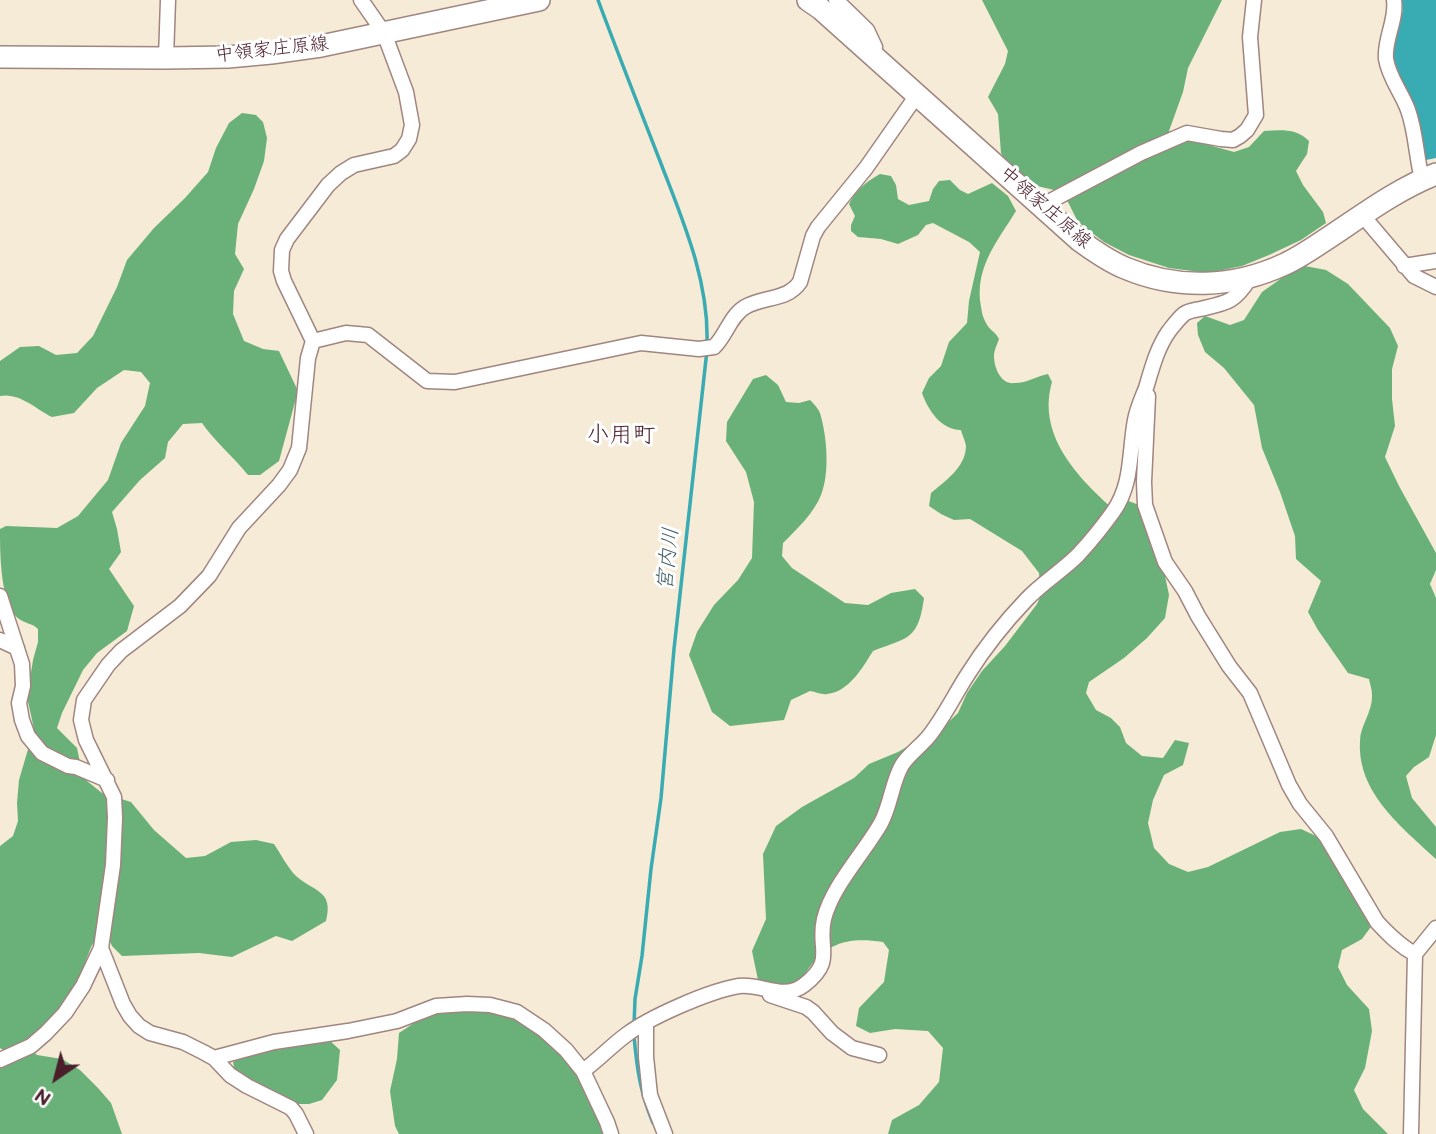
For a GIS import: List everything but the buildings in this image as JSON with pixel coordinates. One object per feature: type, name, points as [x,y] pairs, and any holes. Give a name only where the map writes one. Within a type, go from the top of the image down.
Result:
[{"type":"main road","name":"中領家庄原線","points":[[0,57],[166,58],[271,53],[321,46],[539,0]]},
{"type":"main road","name":"中領家庄原線","points":[[808,0],[1087,246],[1104,257],[1157,279],[1207,284],[1250,278],[1286,264],[1429,176]]},
{"type":"street","points":[[166,58],[167,0]]},
{"type":"street","points":[[0,1060],[31,1046],[59,1020],[83,986],[101,948],[113,866],[114,797],[86,740],[81,720],[84,700],[121,651],[180,606],[209,576],[239,528],[290,470],[299,448],[308,358],[313,341],[284,281],[280,260],[282,250],[287,239],[328,185],[341,173],[354,165],[394,156],[409,139],[412,125],[405,92],[384,33],[361,0]]},
{"type":"street","points":[[836,0],[867,30],[875,47],[872,55]]},
{"type":"street","points":[[1041,206],[1141,153],[1187,133],[1233,140],[1247,130],[1256,115],[1250,37],[1254,0]]},
{"type":"street","points":[[1394,0],[1395,9],[1386,58],[1407,109],[1429,176]]},
{"type":"street","points":[[313,341],[346,333],[368,335],[427,380],[439,382],[455,382],[641,343],[706,348],[716,345],[741,310],[785,295],[796,287],[818,227],[866,168],[917,95]]},
{"type":"street","points":[[1363,216],[1414,276],[1436,287]]},
{"type":"street","points":[[1404,266],[1436,261]]},
{"type":"street","points":[[583,1071],[640,1027],[683,1005],[739,986],[756,986],[776,992],[796,989],[813,976],[823,962],[823,926],[827,911],[841,882],[882,821],[902,766],[929,737],[970,671],[1003,625],[1029,596],[1078,554],[1115,510],[1126,485],[1135,419],[1156,354],[1168,333],[1185,314],[1231,301],[1242,291],[1250,278]]},
{"type":"street","points":[[1148,381],[1145,505],[1165,562],[1229,666],[1250,693],[1289,785],[1300,804],[1326,836],[1377,922],[1396,941],[1415,954]]},
{"type":"street","points":[[0,596],[22,664],[23,686],[19,703],[28,736],[42,753],[107,780]]},
{"type":"street","points":[[0,640],[17,648]]},
{"type":"street","points":[[1411,1134],[1415,954],[1436,928]]},
{"type":"street","points":[[101,948],[123,1004],[139,1026],[150,1033],[183,1042],[214,1058],[230,1075],[291,1108],[306,1134]]},
{"type":"street","points":[[764,989],[775,998],[806,1007],[832,1033],[852,1048],[879,1055]]},
{"type":"street","points":[[214,1058],[274,1042],[397,1021],[436,1006],[490,1005],[517,1012],[566,1050],[583,1071],[611,1134]]},
{"type":"street","points":[[640,1027],[650,1095],[665,1134]]},
{"type":"green space","points":[[982,0],[1222,0],[1188,68],[1183,92],[1169,131],[1175,142],[1187,139],[1234,152],[1249,147],[1264,131],[1299,134],[1309,141],[1307,154],[1296,171],[1323,212],[1326,223],[1301,240],[1269,255],[1242,266],[1208,273],[1169,268],[1129,255],[1104,242],[1078,222],[1068,202],[1054,190],[1029,184],[1012,172],[1001,153],[998,114],[988,97],[1005,64],[1008,51]]},
{"type":"green space","points":[[242,113],[256,115],[263,122],[267,138],[264,161],[238,224],[235,254],[244,269],[234,291],[233,314],[244,341],[263,349],[279,351],[298,391],[279,461],[260,475],[248,475],[202,423],[183,424],[168,442],[165,458],[140,480],[112,512],[121,552],[109,569],[134,606],[127,631],[97,653],[83,670],[57,728],[77,748],[87,781],[102,793],[131,802],[154,830],[186,858],[205,856],[231,842],[256,840],[274,844],[296,876],[325,897],[328,911],[326,921],[292,941],[276,936],[232,957],[199,953],[122,956],[112,946],[108,937],[96,939],[62,1009],[25,1043],[37,1055],[62,1059],[80,1070],[111,1103],[122,1134],[0,1134],[0,1067],[4,1065],[3,1050],[0,1048],[0,846],[13,836],[18,821],[19,780],[34,729],[27,697],[38,629],[19,619],[8,603],[2,578],[0,529],[6,526],[57,528],[78,516],[108,480],[121,443],[145,406],[150,383],[141,372],[124,370],[97,388],[74,413],[52,417],[14,396],[0,396],[0,361],[20,347],[39,346],[56,355],[77,353],[93,336],[127,260],[208,172],[216,148],[229,123]]},
{"type":"green space","points":[[880,174],[891,176],[896,185],[898,199],[909,205],[929,201],[939,181],[950,180],[968,194],[992,183],[1008,196],[1016,211],[989,256],[981,280],[983,315],[987,325],[999,339],[994,354],[997,370],[1002,378],[1010,383],[1024,382],[1048,374],[1052,382],[1050,419],[1062,452],[1084,481],[1111,507],[1126,500],[1139,505],[1153,538],[1155,557],[1164,571],[1169,595],[1165,618],[1124,658],[1089,682],[1086,693],[1096,710],[1111,718],[1120,727],[1126,743],[1142,756],[1163,758],[1175,740],[1189,743],[1183,765],[1164,775],[1153,800],[1148,823],[1154,848],[1169,864],[1188,872],[1208,867],[1280,832],[1301,829],[1318,837],[1373,924],[1362,939],[1342,950],[1338,967],[1347,985],[1369,1009],[1372,1031],[1365,1068],[1354,1090],[1363,1109],[1388,1134],[888,1134],[892,1120],[919,1105],[939,1082],[943,1048],[928,1031],[895,1029],[870,1033],[856,1026],[859,1008],[884,982],[889,950],[883,942],[851,941],[833,947],[816,959],[790,988],[777,989],[758,980],[752,951],[766,919],[763,854],[776,826],[802,807],[854,778],[869,764],[939,731],[958,713],[967,693],[982,671],[1005,646],[1041,595],[1039,573],[1022,551],[970,519],[954,520],[929,506],[931,493],[958,468],[966,447],[961,430],[941,423],[922,393],[929,378],[941,366],[949,342],[967,323],[980,252],[969,242],[933,223],[926,225],[918,235],[898,244],[858,237],[851,231],[855,216],[849,204],[862,187]]},
{"type":"green space","points":[[1305,266],[1326,270],[1348,284],[1390,328],[1398,346],[1392,369],[1395,426],[1385,457],[1436,553],[1436,570],[1430,584],[1436,598],[1436,735],[1429,757],[1406,776],[1412,798],[1436,827],[1436,859],[1384,808],[1366,777],[1361,760],[1360,741],[1372,701],[1369,679],[1348,673],[1308,612],[1321,581],[1296,559],[1295,536],[1262,448],[1254,405],[1224,368],[1205,352],[1198,335],[1197,323],[1205,316],[1230,325],[1244,320],[1262,292],[1286,275]]},
{"type":"green space","points":[[766,375],[778,385],[786,402],[810,400],[820,413],[826,443],[826,476],[821,495],[809,515],[783,543],[782,556],[792,568],[845,603],[868,605],[891,593],[915,589],[924,598],[915,630],[903,639],[873,651],[855,678],[842,689],[825,694],[810,691],[791,700],[784,720],[730,726],[712,712],[689,655],[697,632],[714,605],[738,580],[752,558],[754,502],[746,472],[726,441],[727,422],[753,379]]},
{"type":"green space","points":[[485,1010],[530,1025],[549,1040],[580,1077],[605,1134],[399,1134],[395,1126],[390,1091],[399,1033],[420,1019],[439,1012]]},
{"type":"green space","points":[[328,1039],[340,1050],[337,1080],[322,1100],[297,1104],[262,1089],[235,1072],[233,1062],[260,1050]]},
{"type":"water","points":[[1401,0],[1436,0],[1436,158],[1426,160],[1413,103],[1391,55],[1403,9]]},
{"type":"waterway","name":"宮内川","points":[[598,0],[692,250],[704,296],[707,343]]},
{"type":"waterway","name":"宮内川","points":[[634,1025],[661,798],[674,649],[707,350]]},
{"type":"waterway","name":"宮内川","points":[[634,1036],[640,1080],[653,1123]]},
{"type":"district","name":"小用町","points":[[621,436]]}]
